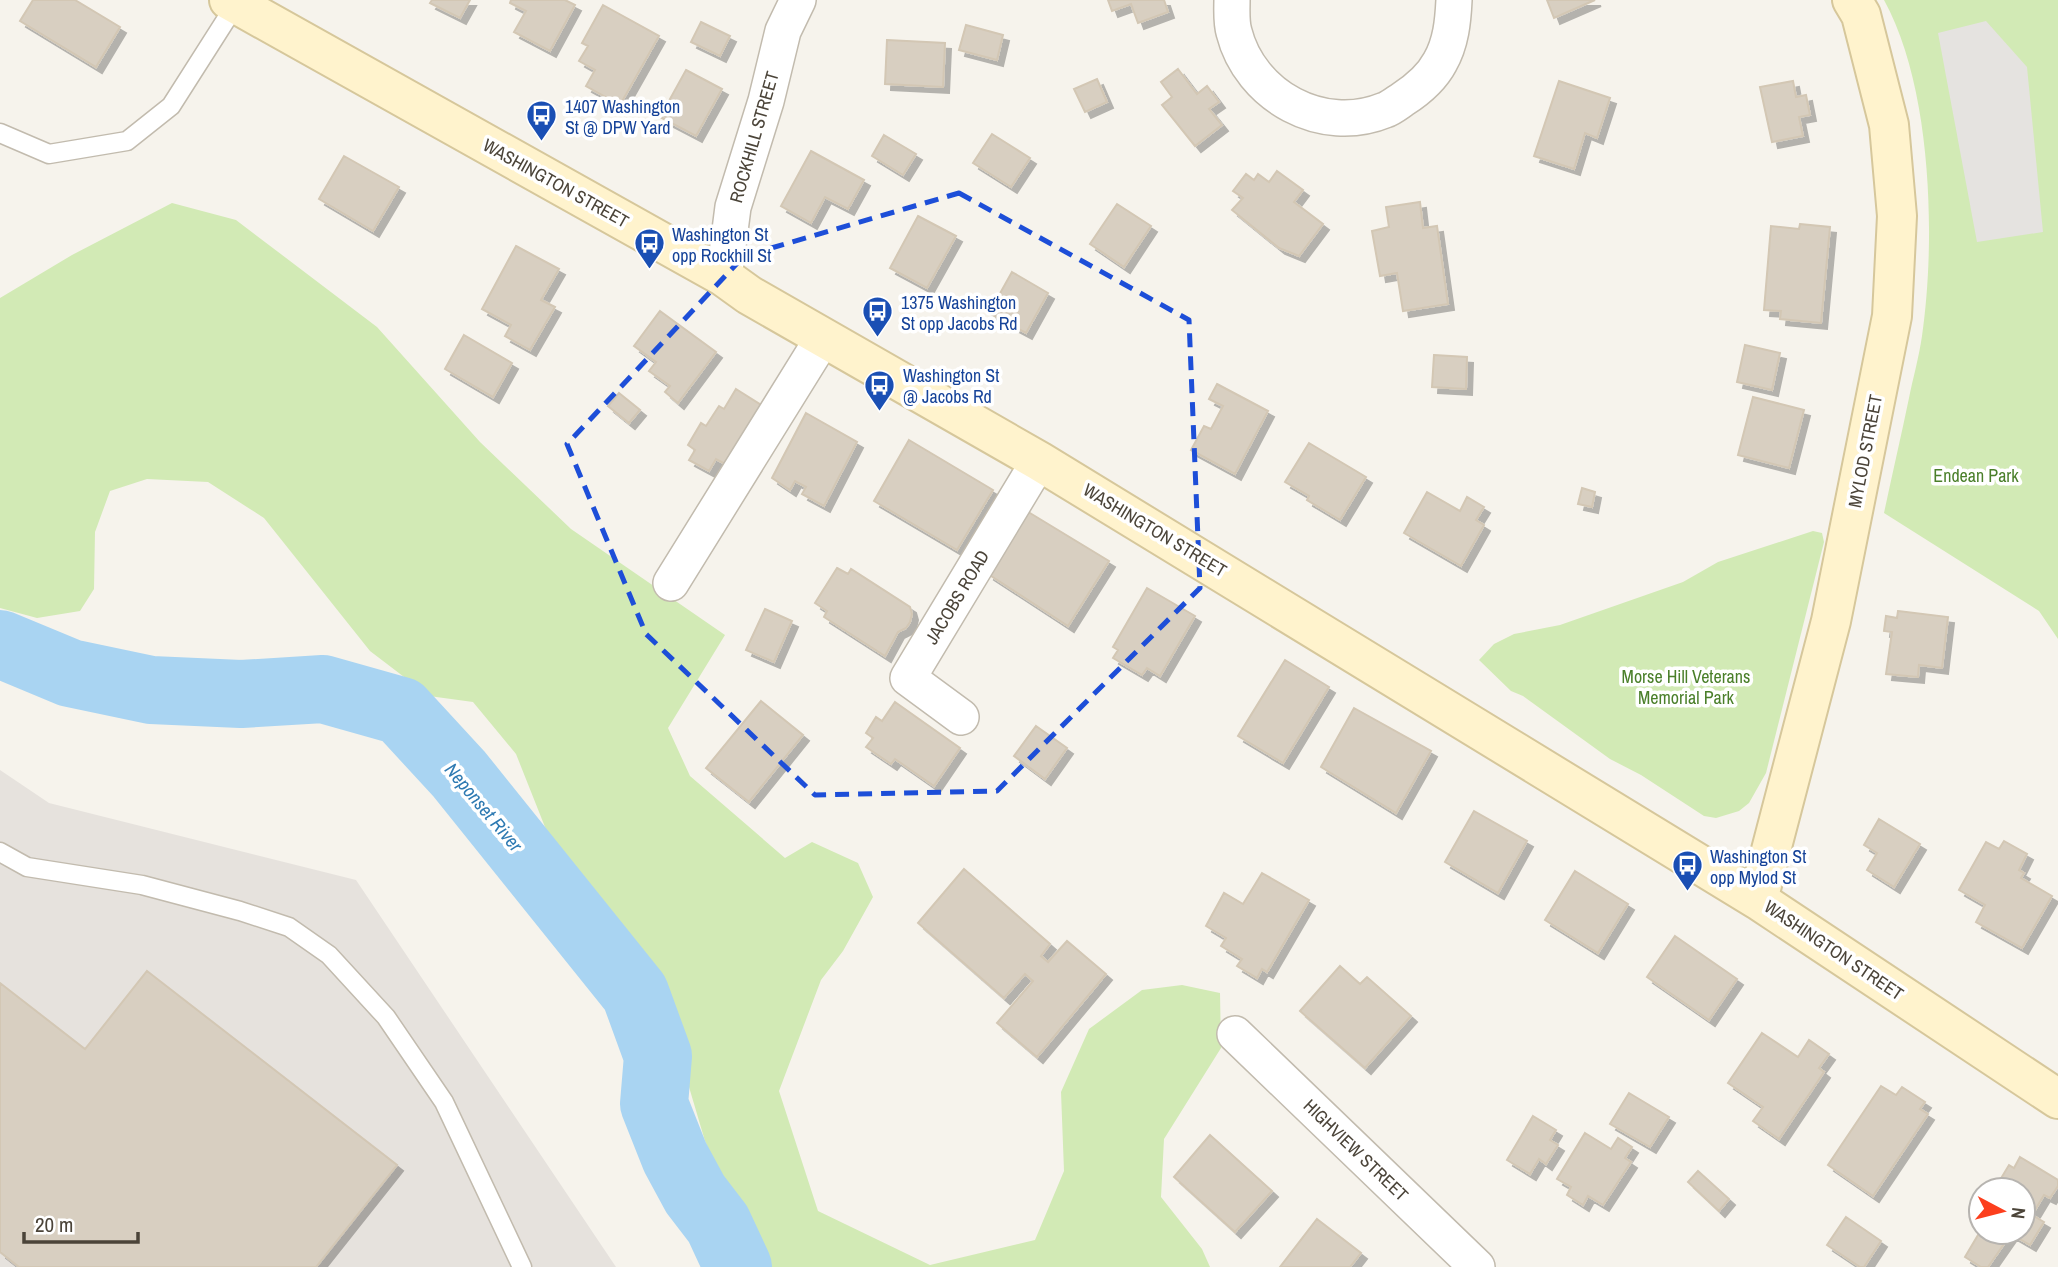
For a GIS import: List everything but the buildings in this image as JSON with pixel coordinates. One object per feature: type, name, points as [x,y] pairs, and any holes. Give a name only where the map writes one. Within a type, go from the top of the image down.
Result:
[{"type":"main road","name":"MYLOD STREET","points":[[1758,900],[1831,621],[1892,316],[1897,216],[1889,125],[1861,15],[1852,0]]},
{"type":"main road","name":"WASHINGTON STREET","points":[[233,2],[724,277],[749,295],[1039,461],[1758,900],[2058,1099]]},
{"type":"street","name":"ROCKHILL STREET","points":[[724,277],[733,207],[766,101],[783,31],[798,0]]},
{"type":"street","points":[[1232,0],[1234,31],[1248,67],[1275,96],[1308,114],[1347,119],[1384,111],[1417,90],[1440,63],[1452,29],[1454,0]]},
{"type":"street","points":[[671,583],[823,338]]},
{"type":"street","name":"JACOBS ROAD","points":[[961,717],[908,678],[1039,461]]},
{"type":"street","name":"HIGHVIEW STREET","points":[[1235,1034],[1478,1267]]},
{"type":"lane","points":[[0,133],[49,154],[127,141],[172,106],[233,2]]},
{"type":"lane","points":[[0,852],[27,867],[142,885],[289,926],[329,954],[386,1017],[444,1102],[522,1267]]},
{"type":"highlighted area","points":[[959,193],[1189,320],[1200,588],[997,791],[815,795],[646,634],[567,444],[744,256]]},
{"type":"shaded area","points":[[1986,21],[2027,67],[2043,232],[1977,242],[1938,33]]},
{"type":"shaded area","points":[[0,770],[49,803],[356,880],[616,1267],[0,1267]]},
{"type":"green space","name":"Endean Park","points":[[1884,0],[2058,0],[2058,639],[2039,611],[1884,513],[1922,336],[1929,255],[1929,210],[1921,119],[1912,76],[1900,35]]},
{"type":"green space","points":[[172,203],[236,220],[377,327],[480,442],[571,529],[725,635],[668,728],[690,776],[785,858],[812,842],[858,863],[873,897],[843,951],[821,980],[779,1091],[818,1211],[930,1265],[1035,1240],[1064,1171],[1061,1092],[1089,1029],[1142,990],[1182,985],[1220,993],[1221,1048],[1164,1139],[1161,1197],[1202,1249],[1210,1267],[759,1267],[705,1141],[668,1016],[619,931],[547,832],[516,754],[473,702],[429,696],[370,651],[264,518],[208,482],[147,479],[110,491],[95,532],[94,589],[80,611],[37,618],[0,608],[0,298],[72,255]]},
{"type":"green space","name":"Morse Hill Veterans Memorial Park","points":[[1813,531],[1822,533],[1824,542],[1766,773],[1749,803],[1739,811],[1716,818],[1704,816],[1641,775],[1610,759],[1523,696],[1511,691],[1479,660],[1494,644],[1514,634],[1560,625],[1683,582],[1718,562]]},
{"type":"waterway","name":"Neponset River","points":[[0,644],[70,673],[151,690],[241,694],[323,689],[401,711],[459,774],[635,993],[658,1056],[654,1104],[675,1157],[695,1194],[718,1224],[738,1267]]},
{"type":"place","name":"1407 Washington St @ DPW Yard","points":[[542,143]]},
{"type":"place","name":"Washington St opp Rockhill St","points":[[649,271]]},
{"type":"place","name":"1375 Washington St opp Jacobs Rd","points":[[878,339]]},
{"type":"place","name":"Washington St @ Jacobs Rd","points":[[880,412]]},
{"type":"place","name":"Washington St opp Mylod St","points":[[1687,893]]}]
